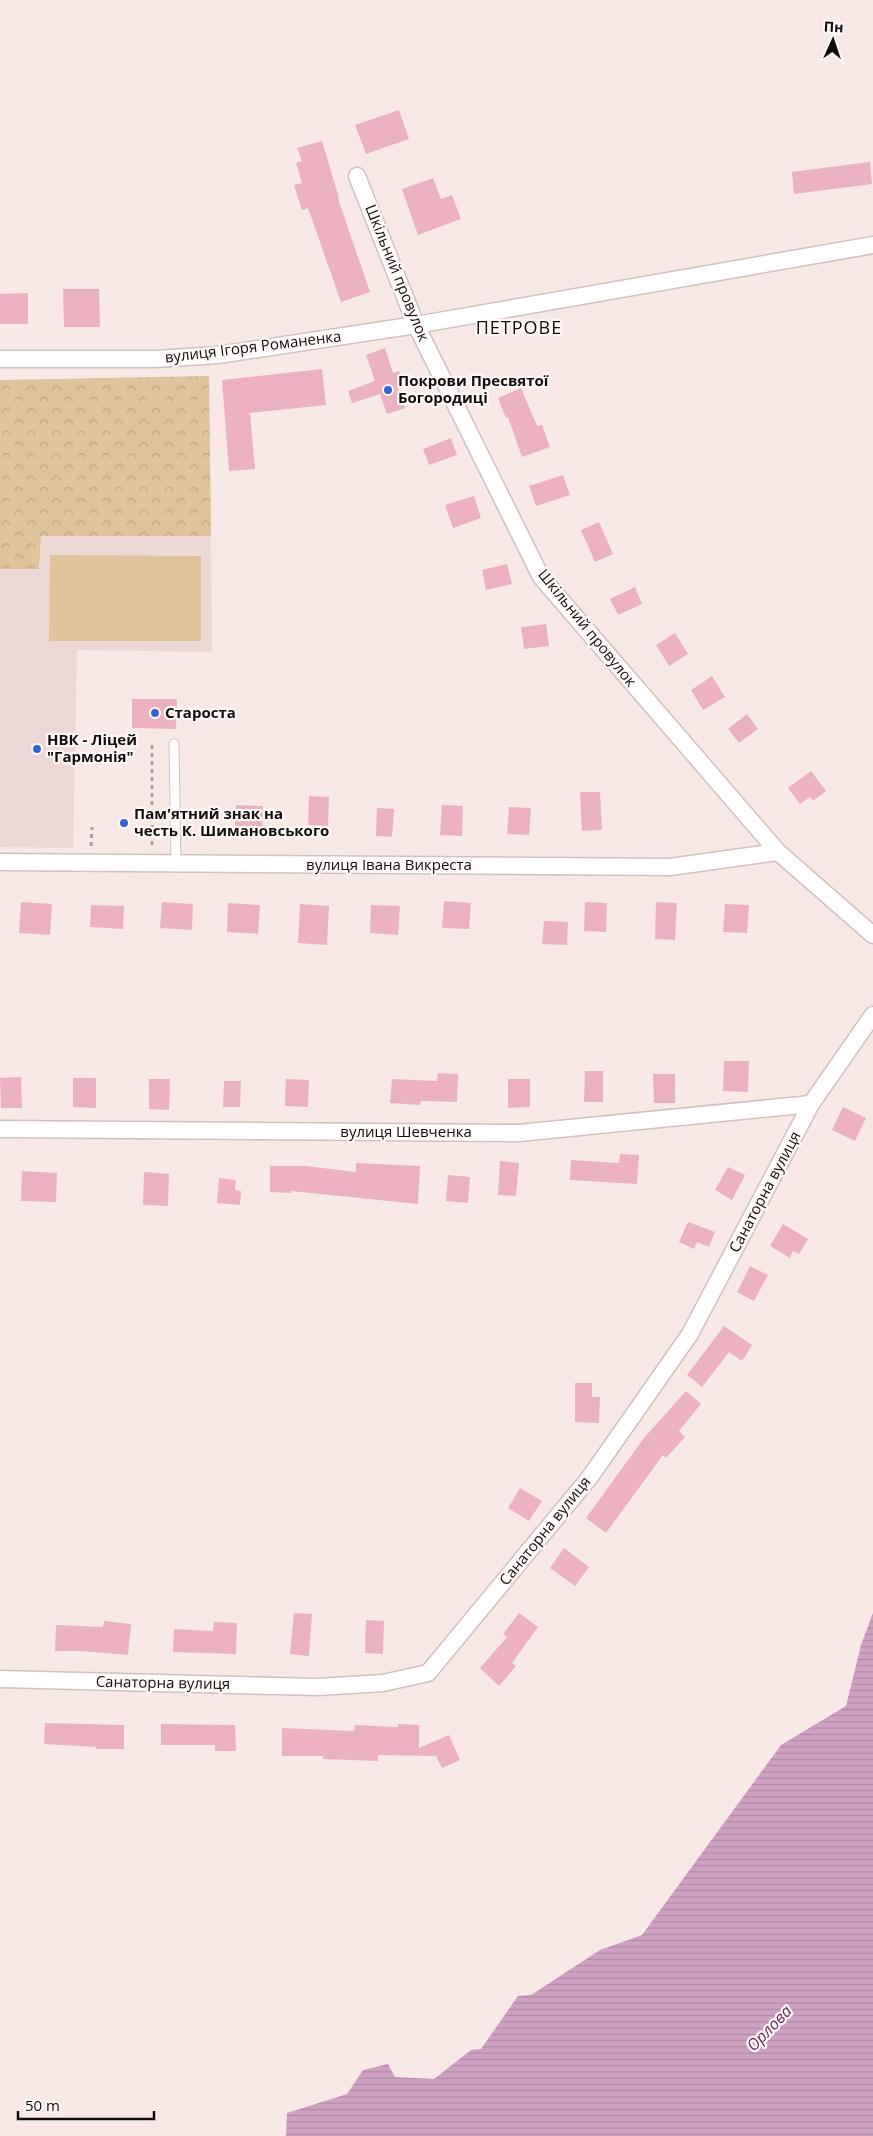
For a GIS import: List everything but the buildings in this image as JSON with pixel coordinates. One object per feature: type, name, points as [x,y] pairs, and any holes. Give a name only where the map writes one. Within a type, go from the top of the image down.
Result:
[{"type":"street","name":"Шкільний провулок","points":[[357,176],[416,325],[471,432],[541,577],[778,852],[873,935]]},
{"type":"street","name":"вулиця Ігоря Романенка","points":[[0,359],[156,359],[218,355],[416,325],[873,245]]},
{"type":"street","name":"вулиця Івана Викреста","points":[[0,862],[670,868],[778,852]]},
{"type":"street","name":"Санаторна вулиця","points":[[0,1679],[318,1687],[383,1683],[428,1673],[590,1477],[690,1334],[811,1104],[873,1014]]},
{"type":"street","name":"вулиця Шевченка","points":[[0,1129],[519,1133],[811,1104]]},
{"type":"lane","points":[[174,744],[176,864]]},
{"type":"path","points":[[152,745],[152,864]]},
{"type":"shaded area","name":"НВК - Ліцей \"Гармонія\"","points":[[41,536],[211,536],[212,652],[77,650],[73,848],[0,847],[0,569],[39,569]]},
{"type":"green space","points":[[209,376],[211,536],[41,536],[39,569],[0,569],[0,380]]},
{"type":"green space","points":[[50,555],[201,556],[201,641],[49,641]]},
{"type":"water","name":"Орлова","points":[[873,1613],[873,2136],[286,2136],[287,2113],[347,2094],[363,2070],[388,2064],[395,2077],[434,2079],[471,2050],[481,2049],[518,1996],[531,1995],[600,1950],[642,1935],[781,1745],[846,1706],[861,1645]]},
{"type":"place","name":"Покрови Пресвятої Богородиці","points":[[388,390]]},
{"type":"place","name":"Староста","points":[[155,713]]},
{"type":"place","name":"НВК - Ліцей \"Гармонія\"","points":[[37,749]]},
{"type":"place","name":"Пам'ятний знак на честь К. Шимановського","points":[[124,823]]},
{"type":"district","name":"ПЕТРОВЕ","points":[[519,328]]}]
